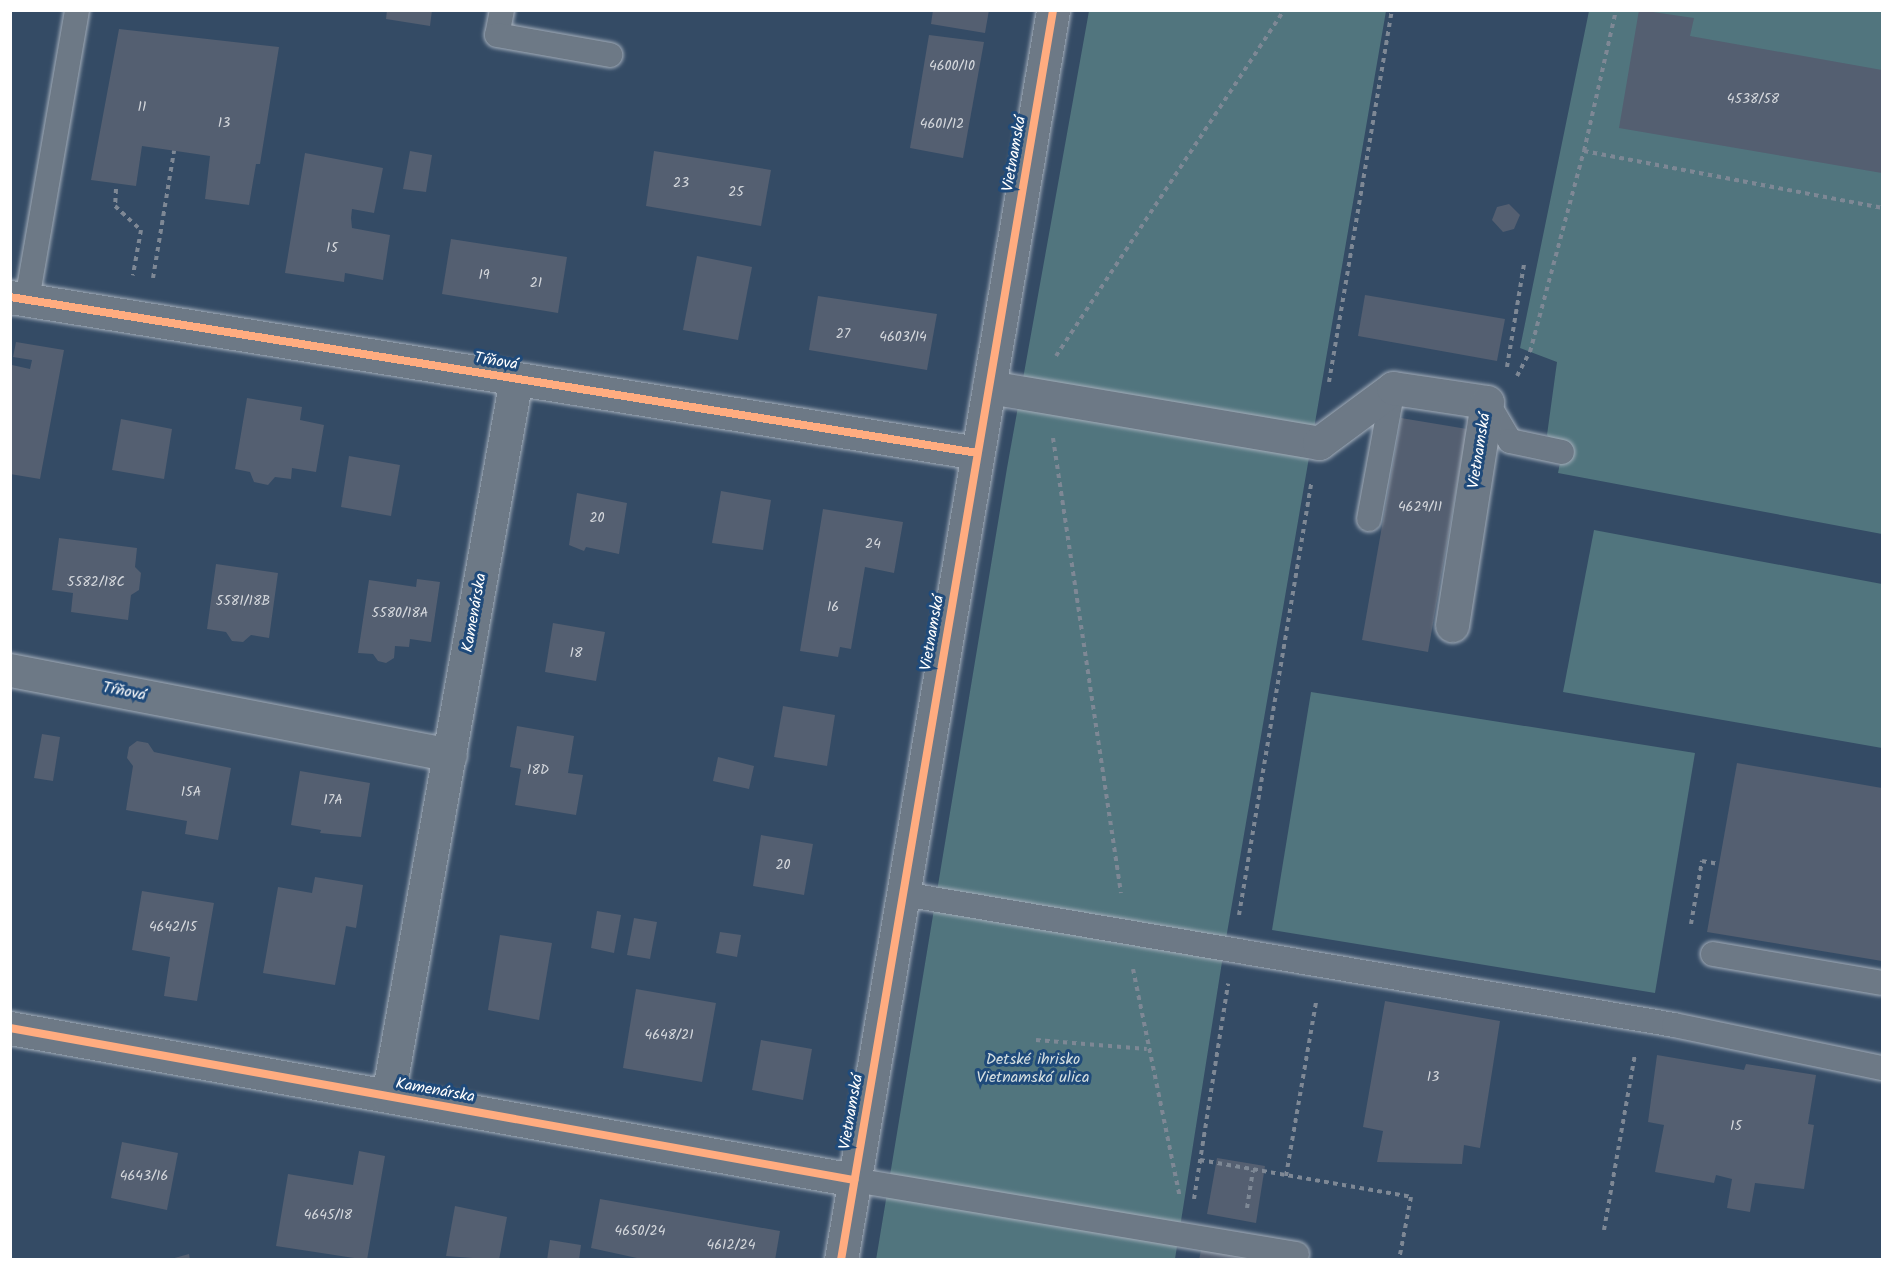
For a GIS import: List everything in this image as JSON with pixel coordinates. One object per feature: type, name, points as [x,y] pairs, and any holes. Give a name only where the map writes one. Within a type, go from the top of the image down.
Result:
[{"type":"street","name":"Vietnamská","points":[[841,1260],[1053,10]]},
{"type":"street","name":"Tŕňová","points":[[19,298],[977,453]]},
{"type":"street","name":"Kamenárska","points":[[388,1096],[516,379]]},
{"type":"street","points":[[989,387],[1047,400],[1318,443],[1393,388]]},
{"type":"street","name":"Vietnamská","points":[[1393,388],[1487,402],[1452,625]]},
{"type":"street","name":"Tŕňová","points":[[10,670],[450,755]]},
{"type":"street","name":"Kamenárska","points":[[10,1028],[854,1180]]},
{"type":"lane","points":[[19,298],[77,10]]},
{"type":"lane","points":[[502,10],[497,34],[610,55]]},
{"type":"lane","points":[[1369,519],[1393,388]]},
{"type":"lane","points":[[1487,402],[1510,441],[1562,452]]},
{"type":"lane","points":[[903,894],[1641,1020],[1882,1068]]},
{"type":"lane","points":[[1713,954],[1882,983]]},
{"type":"lane","points":[[854,1180],[1297,1254]]},
{"type":"path","points":[[1188,1236],[1147,1049],[1126,931],[1047,400],[1047,369],[1284,10]]},
{"type":"path","points":[[1188,1236],[1318,443],[1392,10]]},
{"type":"path","points":[[1530,352],[1584,151],[1616,10]]},
{"type":"path","points":[[153,280],[174,151]]},
{"type":"path","points":[[1584,151],[1882,208]]},
{"type":"path","points":[[116,189],[115,206],[141,230],[132,276]]},
{"type":"path","points":[[1510,346],[1524,264]]},
{"type":"path","points":[[1286,1176],[1323,964]]},
{"type":"path","points":[[1604,1230],[1641,1020]]},
{"type":"path","points":[[1036,1040],[1147,1049]]},
{"type":"path","points":[[1200,1160],[1411,1197],[1399,1260]]},
{"type":"green space","name":"Detské ihrisko Vietnamská ulica","points":[[1089,11],[1386,11],[1222,962],[1175,1259],[876,1260],[1007,468]]},
{"type":"green space","points":[[1589,11],[1882,11],[1882,534],[1558,473],[1562,452],[1547,435],[1557,362],[1520,348]]},
{"type":"green space","points":[[1594,530],[1882,584],[1882,748],[1563,692]]},
{"type":"green space","points":[[1311,692],[1695,753],[1655,993],[1272,930]]},
{"type":"building","points":[[387,10],[432,10],[430,26],[386,19]]},
{"type":"building","points":[[933,10],[989,10],[985,33],[931,24]]},
{"type":"building","points":[[1639,10],[1694,18],[1690,36],[1882,70],[1882,173],[1619,128]]},
{"type":"building","points":[[119,29],[279,47],[260,164],[256,164],[249,205],[205,199],[210,156],[142,146],[136,186],[91,180]]},
{"type":"building","points":[[929,35],[984,42],[963,158],[910,148]]},
{"type":"building","points":[[410,151],[432,155],[426,192],[403,189]]},
{"type":"building","points":[[654,151],[771,170],[761,226],[646,206]]},
{"type":"building","points":[[305,153],[383,168],[374,213],[352,209],[351,218],[352,228],[390,235],[383,280],[345,273],[344,282],[285,273]]},
{"type":"building","points":[[1509,204],[1520,215],[1514,229],[1503,232],[1492,220],[1497,207]]},
{"type":"building","points":[[451,239],[567,257],[558,313],[442,294]]},
{"type":"building","points":[[697,256],[752,267],[738,340],[683,330]]},
{"type":"building","points":[[1365,295],[1505,319],[1497,361],[1358,336]]},
{"type":"building","points":[[818,296],[937,314],[927,370],[809,350]]},
{"type":"building","points":[[16,342],[64,350],[40,479],[10,474],[10,373],[12,365],[30,369],[32,360],[13,357]]},
{"type":"building","points":[[247,398],[302,407],[300,420],[324,425],[316,472],[292,468],[291,479],[275,477],[268,485],[254,482],[250,472],[235,469]]},
{"type":"building","points":[[1401,418],[1467,429],[1428,652],[1362,640]]},
{"type":"building","points":[[121,419],[172,429],[164,479],[112,470]]},
{"type":"building","points":[[349,456],[400,465],[391,516],[341,507]]},
{"type":"building","points":[[721,491],[771,500],[763,550],[712,543]]},
{"type":"building","points":[[577,493],[627,503],[619,554],[586,547],[584,551],[569,545]]},
{"type":"building","points":[[823,509],[903,522],[894,573],[865,567],[851,649],[840,647],[838,657],[800,651]]},
{"type":"building","points":[[59,538],[137,548],[135,567],[141,573],[139,590],[131,595],[128,620],[71,612],[73,593],[52,590]]},
{"type":"building","points":[[216,564],[278,573],[269,638],[251,635],[243,642],[232,641],[226,632],[207,629]]},
{"type":"building","points":[[417,579],[440,582],[431,642],[410,639],[409,647],[395,646],[394,658],[386,663],[378,661],[373,654],[358,653],[369,580],[416,587]]},
{"type":"building","points":[[553,623],[605,632],[596,681],[545,672]]},
{"type":"building","points":[[783,706],[835,715],[827,766],[774,757]]},
{"type":"building","points":[[517,726],[574,736],[568,773],[583,775],[576,815],[515,805],[521,769],[510,767]]},
{"type":"building","points":[[42,734],[60,737],[53,781],[34,778]]},
{"type":"building","points":[[137,741],[148,743],[154,752],[231,768],[218,840],[185,834],[187,821],[126,810],[133,766],[127,758],[129,747]]},
{"type":"building","points":[[718,757],[754,766],[749,789],[713,781]]},
{"type":"building","points":[[1737,763],[1882,788],[1882,961],[1707,932]]},
{"type":"building","points":[[300,771],[370,783],[361,837],[320,833],[321,830],[291,825]]},
{"type":"building","points":[[761,835],[813,844],[804,895],[753,886]]},
{"type":"building","points":[[315,877],[363,885],[356,928],[346,926],[335,985],[263,973],[278,887],[312,893]]},
{"type":"building","points":[[142,891],[214,903],[197,1001],[164,996],[170,957],[132,950]]},
{"type":"building","points":[[597,911],[621,915],[614,953],[591,948]]},
{"type":"building","points":[[634,918],[657,922],[650,959],[627,955]]},
{"type":"building","points":[[720,932],[741,935],[737,957],[716,953]]},
{"type":"building","points":[[500,935],[552,943],[539,1020],[488,1010]]},
{"type":"building","points":[[636,989],[716,1003],[702,1082],[623,1068]]},
{"type":"building","points":[[1385,1001],[1500,1021],[1480,1148],[1464,1145],[1462,1164],[1377,1162],[1383,1131],[1363,1127]]},
{"type":"building","points":[[761,1040],[812,1049],[803,1100],[752,1090]]},
{"type":"building","points":[[1657,1055],[1744,1070],[1746,1064],[1816,1075],[1808,1124],[1814,1125],[1804,1189],[1755,1183],[1750,1212],[1727,1208],[1732,1179],[1716,1175],[1714,1183],[1655,1172],[1664,1125],[1648,1122]]},
{"type":"building","points":[[122,1142],[178,1153],[167,1210],[111,1198]]},
{"type":"building","points":[[359,1151],[385,1156],[367,1260],[276,1246],[288,1174],[353,1185]]},
{"type":"building","points":[[1217,1158],[1265,1166],[1256,1223],[1207,1214]]},
{"type":"building","points":[[600,1199],[780,1231],[775,1260],[646,1260],[591,1248]]},
{"type":"building","points":[[455,1206],[507,1217],[499,1260],[446,1256]]},
{"type":"building","points":[[550,1240],[581,1245],[579,1260],[547,1260]]},
{"type":"building","points":[[1201,1250],[1248,1258],[1248,1260],[1199,1260]]},
{"type":"building","points":[[189,1254],[190,1260],[171,1260],[171,1259]]},
{"type":"cycle path","points":[[841,1260],[1053,10]]},
{"type":"cycle path","points":[[10,297],[977,453]]},
{"type":"cycle path","points":[[10,1028],[854,1180]]}]
